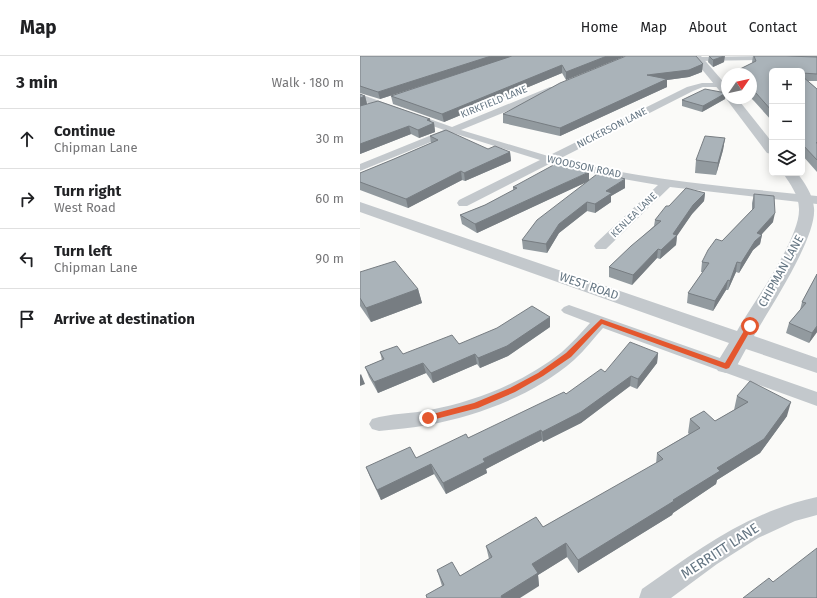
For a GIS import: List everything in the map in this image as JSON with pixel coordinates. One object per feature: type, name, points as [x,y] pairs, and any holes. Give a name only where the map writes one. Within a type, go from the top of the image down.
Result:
[{"type":"street","points":[[697,58],[759,58],[817,61]]},
{"type":"street","points":[[697,58],[721,86]]},
{"type":"street","name":"NICKERSON LANE","points":[[463,203],[690,89],[702,85],[721,88]]},
{"type":"street","name":"KIRKFIELD LANE","points":[[360,168],[562,86]]},
{"type":"street","name":"WOODSON ROAD","points":[[360,97],[453,130],[548,160],[666,184],[811,199]]},
{"type":"street","points":[[367,109],[395,100]]},
{"type":"street","points":[[736,104],[769,146]]},
{"type":"street","name":"CHIPMAN LANE","points":[[726,366],[796,247],[805,226],[811,199],[792,176]]},
{"type":"street","name":"KENLEA LANE","points":[[602,246],[666,184]]},
{"type":"street","name":"WEST ROAD","points":[[360,207],[817,366]]},
{"type":"street","points":[[570,310],[817,399]]},
{"type":"street","points":[[379,424],[428,418],[476,406],[513,390],[541,375],[569,355],[601,321]]},
{"type":"street","name":"MERRITT LANE","points":[[651,598],[746,532],[775,518],[817,506]]},
{"type":"building","points":[[360,56],[491,56],[378,92],[360,86]]},
{"type":"building","points":[[512,56],[607,56],[566,72],[562,65],[442,114],[391,96]]},
{"type":"building","points":[[626,56],[696,56],[703,64],[689,70],[647,75],[667,79],[560,128],[503,114],[560,83]]},
{"type":"building","points":[[709,56],[724,56],[713,60]]},
{"type":"building","points":[[754,56],[817,57],[817,74],[805,73],[805,68],[769,68],[769,108],[757,94],[757,68],[742,68],[756,61]]},
{"type":"building","points":[[805,79],[817,89],[817,160],[805,147]]},
{"type":"building","points":[[705,89],[721,92],[721,96],[703,106],[682,100]]},
{"type":"building","points":[[378,101],[430,119],[427,120],[434,123],[418,130],[409,126],[360,144],[360,106]]},
{"type":"building","points":[[446,130],[488,149],[495,146],[510,152],[464,173],[461,171],[406,199],[360,182],[360,173],[438,140],[430,136]]},
{"type":"building","points":[[705,136],[725,138],[718,163],[696,160]]},
{"type":"building","points":[[559,162],[589,172],[475,224],[460,215],[485,205],[517,188],[513,187]]},
{"type":"building","points":[[601,171],[625,179],[606,191],[612,193],[595,204],[587,202],[559,224],[546,244],[522,240],[537,220]]},
{"type":"building","points":[[686,188],[705,193],[693,205],[673,234],[677,235],[661,250],[658,249],[633,275],[609,267],[661,221],[655,220],[666,206],[669,206]]},
{"type":"building","points":[[754,194],[774,196],[775,213],[757,233],[762,235],[755,241],[741,263],[737,262],[730,281],[728,280],[715,301],[688,293],[709,263],[702,262],[716,239],[722,241],[754,208]]},
{"type":"building","points":[[395,261],[418,289],[366,308],[360,298],[360,272]]},
{"type":"building","points":[[817,274],[817,326],[812,333],[789,323],[806,303],[802,302]]},
{"type":"building","points":[[532,306],[550,317],[507,346],[478,358],[475,354],[431,373],[423,363],[374,382],[365,367],[384,359],[380,352],[397,346],[403,354],[452,335],[459,344],[497,328]]},
{"type":"building","points":[[630,342],[658,353],[638,379],[631,376],[581,412],[483,459],[485,462],[443,483],[431,464],[377,490],[366,467],[410,447],[416,458],[466,434],[468,438],[564,392],[566,394],[601,369],[605,372]]},
{"type":"building","points":[[750,381],[791,402],[764,439],[717,468],[720,471],[578,560],[566,543],[532,564],[538,573],[501,596],[502,598],[427,598],[426,595],[444,585],[437,570],[452,562],[460,576],[492,557],[486,546],[536,517],[543,527],[663,459],[657,453],[700,428],[690,419],[704,411],[715,421],[748,402],[737,396]]},
{"type":"building","points":[[817,548],[817,598],[743,598],[769,578],[773,582]]},
{"type":"route","points":[[428,418],[476,406],[513,390],[541,375],[569,355],[601,321],[726,366],[750,326]]}]
